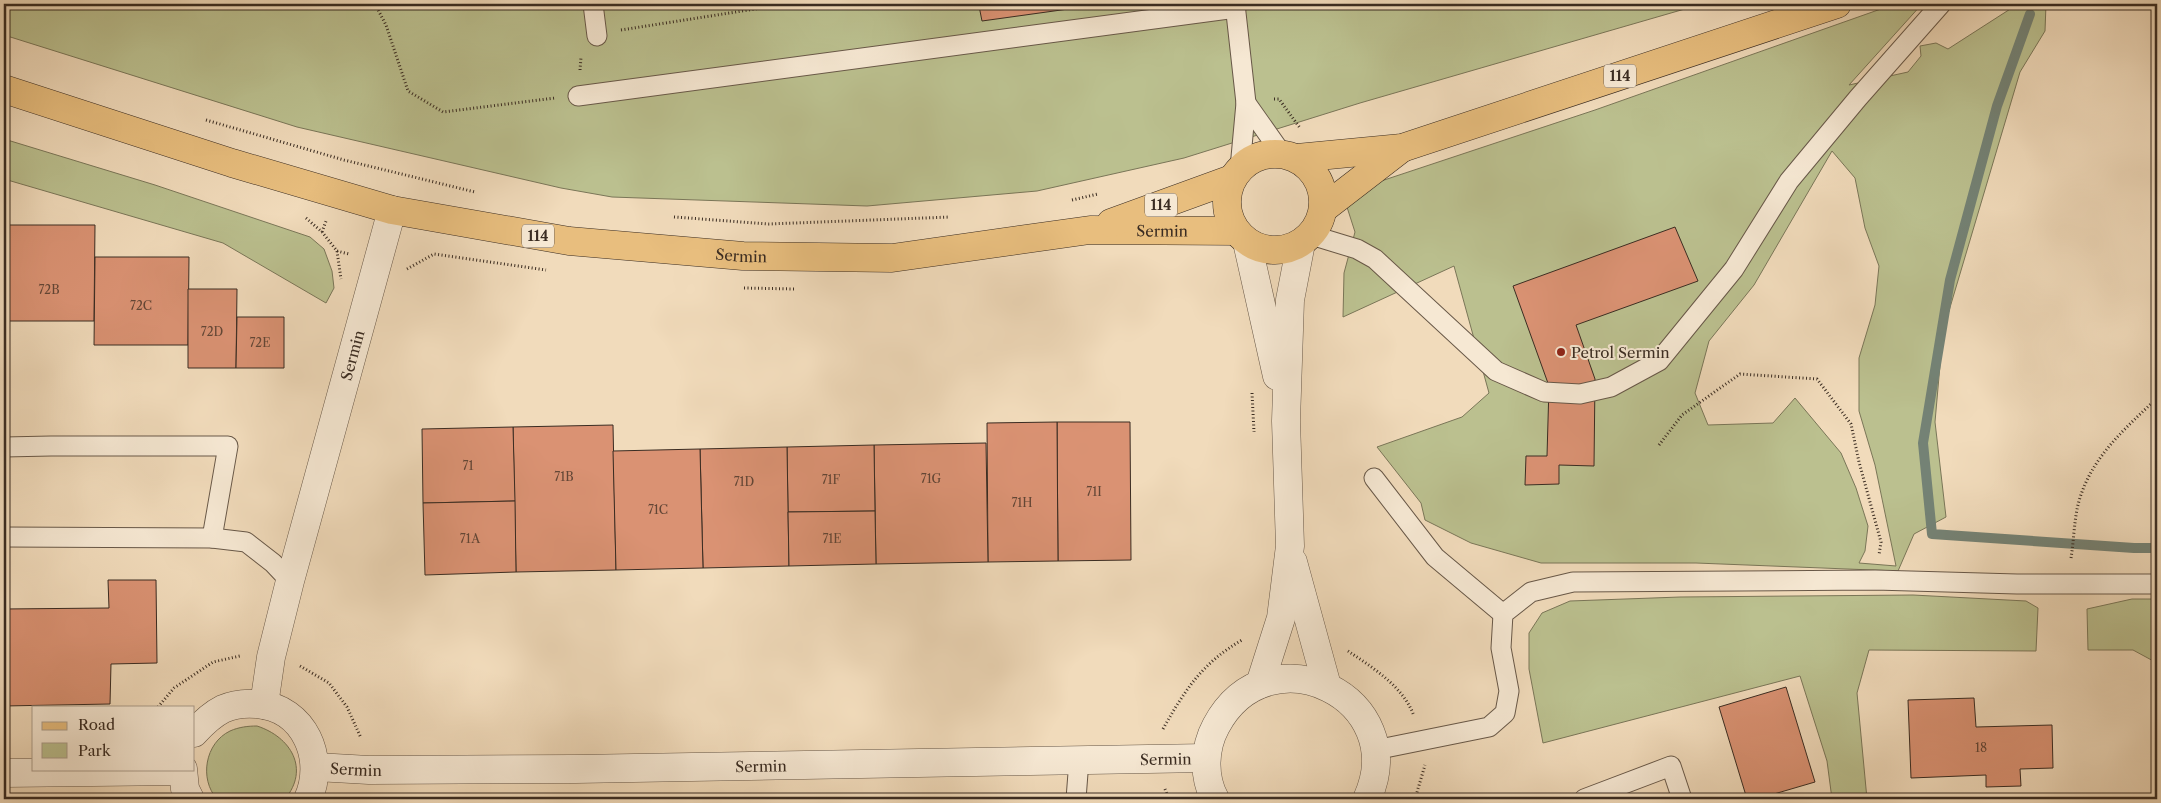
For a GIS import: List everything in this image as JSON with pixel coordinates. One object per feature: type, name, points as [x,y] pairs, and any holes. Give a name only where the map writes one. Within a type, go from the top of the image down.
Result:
[{"type":"main road","name":"114","points":[[1236,174],[1250,160],[1266,154],[1289,156],[1402,148],[1837,4]]},
{"type":"main road","name":"Sermin","points":[[4,89],[232,162],[392,210],[569,242],[743,256],[892,258],[1090,230],[1242,236]]},
{"type":"main road","name":"114","points":[[1242,236],[1261,249],[1277,250],[1290,248],[1306,239],[1319,222],[1323,209],[1402,148]]},
{"type":"main road","points":[[1289,156],[1310,168],[1319,181],[1323,194],[1323,209]]},
{"type":"main road","name":"Sermin","points":[[1090,230],[1236,174]]},
{"type":"main road","points":[[1236,174],[1228,192],[1226,205],[1229,219],[1242,236]]},
{"type":"street","name":"Sermin","points":[[264,705],[270,657],[392,210]]},
{"type":"street","points":[[1242,236],[1263,308],[1286,421]]},
{"type":"street","points":[[1260,684],[1281,618],[1290,546],[1286,421],[1290,300],[1306,239]]},
{"type":"street","points":[[1290,546],[1327,686]]},
{"type":"street","points":[[1215,799],[1207,777],[1206,758],[1211,735],[1223,714],[1239,696],[1260,684],[1294,678],[1311,680],[1327,686],[1345,697],[1359,712],[1370,730],[1375,750],[1376,769],[1372,789],[1367,799]]},
{"type":"street","points":[[195,732],[208,718],[225,708],[244,703],[264,705],[280,711],[295,721],[313,750],[316,768],[314,787],[308,799]]},
{"type":"street","name":"Sermin","points":[[316,768],[369,770],[576,769],[1206,758]]},
{"type":"street","points":[[4,773],[182,770],[185,789],[190,799]]},
{"type":"lane","points":[[593,4],[597,36]]},
{"type":"lane","points":[[1306,239],[1356,249],[1375,259],[1496,371],[1544,392],[1580,394],[1611,387],[1660,361],[1734,269],[1790,181],[1858,98],[1941,4]]},
{"type":"lane","points":[[578,96],[1236,6],[1246,103],[1236,174]]},
{"type":"lane","points":[[1246,103],[1289,156]]},
{"type":"lane","points":[[4,447],[228,446],[212,538]]},
{"type":"lane","points":[[1374,478],[1435,557],[1503,614]]},
{"type":"lane","points":[[4,537],[212,538],[246,542],[273,563],[290,581]]},
{"type":"lane","points":[[1375,750],[1490,727],[1505,713],[1509,690],[1501,648],[1503,614],[1532,592],[1573,582],[1875,580],[2017,584],[2157,584]]},
{"type":"lane","points":[[1076,799],[1078,760]]},
{"type":"lane","points":[[1584,799],[1671,766],[1682,799]]},
{"type":"path","points":[[375,4],[386,25],[408,91],[443,112],[578,96],[582,41],[597,36],[787,4]]},
{"type":"path","points":[[1279,99],[1302,130]]},
{"type":"path","points":[[202,119],[344,160],[483,194]]},
{"type":"path","points":[[1066,201],[1103,193]]},
{"type":"path","points":[[305,217],[322,232],[337,252],[341,283]]},
{"type":"path","points":[[672,217],[769,224],[951,217]]},
{"type":"path","points":[[404,271],[434,254],[547,270]]},
{"type":"path","points":[[742,288],[762,290],[802,289]]},
{"type":"path","points":[[1659,445],[1682,415],[1740,374],[1817,379],[1852,424],[1859,462],[1882,542],[1875,580]]},
{"type":"path","points":[[1251,389],[1254,438]]},
{"type":"path","points":[[2068,584],[2079,501],[2090,474],[2108,445],[2157,398]]},
{"type":"path","points":[[1159,736],[1178,702],[1200,672],[1228,648],[1248,636]]},
{"type":"path","points":[[1340,648],[1349,651],[1388,679],[1412,709],[1423,741],[1425,768],[1415,799]]},
{"type":"path","points":[[159,706],[174,688],[214,662],[243,656]]},
{"type":"path","points":[[1164,787],[1169,799]]},
{"type":"green space","points":[[4,4],[1702,4],[1360,103],[1184,158],[1037,191],[867,206],[612,197],[561,188],[297,127],[4,35]]},
{"type":"green space","points":[[1895,4],[1922,4],[1849,85],[1908,72],[1921,56],[1920,46],[1936,43],[1948,49],[2018,4],[2046,4],[2045,31],[2020,72],[1943,331],[1935,422],[1946,517],[1914,534],[1898,571],[1696,563],[1541,563],[1471,543],[1425,520],[1421,503],[1377,447],[1462,417],[1489,393],[1454,266],[1343,317],[1344,273],[1355,232],[1346,204],[1348,192],[1595,110]],"holes":[[[1832,151],[1855,178],[1865,228],[1879,266],[1875,305],[1859,358],[1859,411],[1875,465],[1896,566],[1859,563],[1865,551],[1868,526],[1856,488],[1841,453],[1795,398],[1773,423],[1708,425],[1695,393],[1709,341],[1754,285]]]},
{"type":"green space","points":[[4,139],[155,185],[310,237],[324,249],[332,271],[334,288],[326,303],[223,243],[4,179]]},
{"type":"green space","points":[[1913,595],[2026,601],[2038,608],[2036,651],[1869,650],[1857,693],[1867,799],[1832,799],[1827,761],[1800,676],[1543,743],[1529,669],[1529,633],[1542,613],[1570,601],[1680,597]]},
{"type":"green space","points":[[2132,599],[2157,599],[2157,663],[2133,650],[2088,650],[2087,609]]},
{"type":"green space","points":[[257,726],[279,738],[293,755],[296,776],[292,788],[285,799],[217,799],[211,791],[208,782],[207,762],[210,753],[215,744],[230,731],[243,727]]},
{"type":"building","points":[[994,4],[1097,5],[982,21],[979,6]]},
{"type":"building","points":[[4,225],[95,225],[94,321],[4,321]]},
{"type":"building","name":"Petrol Sermin","points":[[1675,227],[1698,281],[1576,325],[1595,379],[1594,466],[1559,465],[1559,484],[1525,485],[1526,456],[1547,456],[1549,386],[1513,286]]},
{"type":"building","points":[[95,257],[189,257],[188,345],[94,345]]},
{"type":"building","points":[[188,289],[237,289],[236,368],[188,368]]},
{"type":"building","points":[[237,317],[284,317],[284,368],[236,368]]},
{"type":"building","points":[[1057,422],[1130,422],[1131,560],[1058,561]]},
{"type":"building","points":[[1057,422],[1058,561],[988,562],[987,423]]},
{"type":"building","points":[[613,425],[616,570],[516,572],[513,427]]},
{"type":"building","points":[[513,427],[515,501],[423,503],[422,429]]},
{"type":"building","points":[[986,443],[988,562],[876,564],[874,445]]},
{"type":"building","points":[[874,445],[875,511],[788,512],[787,447]]},
{"type":"building","points":[[787,447],[789,566],[703,568],[700,449]]},
{"type":"building","points":[[700,449],[703,568],[616,570],[613,451]]},
{"type":"building","points":[[515,501],[516,572],[425,575],[423,503]]},
{"type":"building","points":[[875,511],[876,564],[789,566],[788,512]]},
{"type":"building","points":[[108,580],[156,580],[157,663],[111,664],[110,704],[4,706],[4,609],[109,608]]},
{"type":"building","points":[[1786,687],[1815,782],[1757,799],[1747,799],[1719,707]]},
{"type":"building","points":[[1974,698],[1976,727],[2052,725],[2053,768],[2020,769],[2021,786],[1986,787],[1986,775],[1911,778],[1908,700]]},
{"type":"waterway","points":[[2030,14],[1997,106],[1950,280],[1923,443],[1932,534],[2157,548]]},
{"type":"place","name":"Petrol Sermin","points":[[1561,352]]}]
